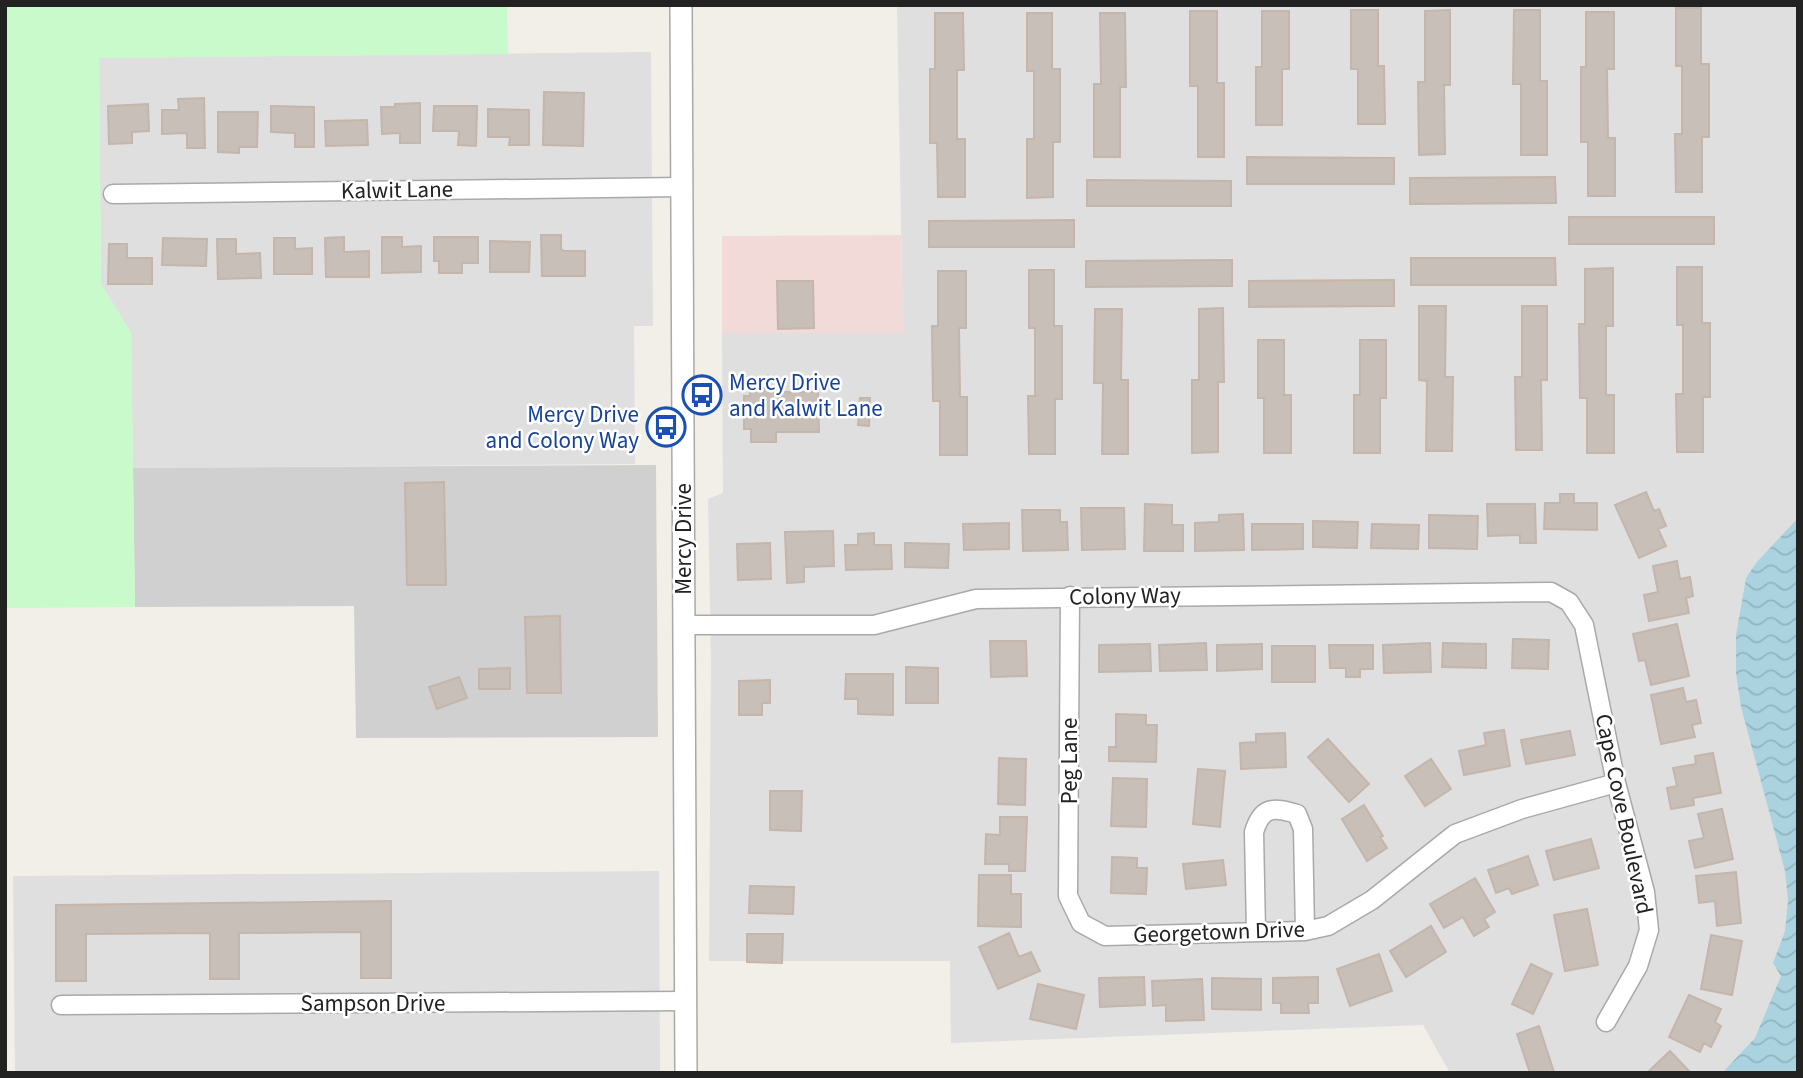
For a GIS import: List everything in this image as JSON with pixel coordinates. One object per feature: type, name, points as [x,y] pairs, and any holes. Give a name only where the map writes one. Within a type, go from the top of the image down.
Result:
[{"type":"street","name":"Mercy Drive","points":[[681,5],[686,1073]]},
{"type":"street","name":"Kalwit Lane","points":[[113,194],[682,187]]},
{"type":"street","name":"Colony Way","points":[[683,625],[874,625],[976,599],[1070,596],[1551,592],[1569,602]]},
{"type":"street","name":"Peg Lane","points":[[1070,596],[1068,896],[1081,923]]},
{"type":"street","name":"Cape Cove Boulevard","points":[[1569,602],[1584,625],[1616,783],[1645,892],[1649,930],[1638,966],[1606,1022]]},
{"type":"street","name":"Georgetown Drive","points":[[1081,923],[1105,936],[1305,931],[1328,926],[1372,900],[1455,834],[1522,809],[1616,783]]},
{"type":"street","points":[[1256,932],[1254,832],[1259,817],[1267,811],[1282,810],[1297,814],[1303,829],[1305,931]]},
{"type":"street","name":"Sampson Drive","points":[[61,1005],[685,1001]]},
{"type":"shaded area","points":[[897,5],[1798,5],[1798,1073],[1450,1073],[1423,1025],[951,1043],[950,961],[709,961],[711,662],[708,499],[723,493],[722,333],[903,332]]},
{"type":"shaded area","points":[[651,52],[653,326],[634,326],[635,464],[133,468],[131,333],[101,284],[99,58]]},
{"type":"shaded area","points":[[901,235],[903,333],[722,333],[722,236]]},
{"type":"shaded area","points":[[656,465],[658,737],[356,738],[354,606],[135,607],[133,468]]},
{"type":"shaded area","points":[[659,871],[660,1073],[15,1073],[13,876]]},
{"type":"green space","points":[[5,5],[507,5],[508,54],[99,58],[101,284],[131,333],[135,607],[5,608]]},
{"type":"water","points":[[1798,518],[1798,1073],[1722,1073],[1755,1038],[1781,976],[1773,963],[1785,931],[1788,901],[1785,871],[1741,707],[1736,673],[1736,635],[1746,578],[1756,563]]},
{"type":"building","points":[[1676,8],[1701,8],[1701,64],[1709,64],[1709,137],[1702,137],[1702,192],[1676,192],[1675,134],[1682,134],[1682,66],[1676,66]]},
{"type":"building","points":[[1351,10],[1378,10],[1378,66],[1384,66],[1385,124],[1358,124],[1358,69],[1351,69]]},
{"type":"building","points":[[1450,10],[1450,85],[1444,85],[1445,154],[1419,155],[1418,82],[1425,82],[1425,11]]},
{"type":"building","points":[[1514,10],[1540,10],[1540,81],[1547,81],[1547,155],[1521,155],[1521,84],[1513,84]]},
{"type":"building","points":[[1190,11],[1217,11],[1217,83],[1224,83],[1224,157],[1198,157],[1198,86],[1190,86]]},
{"type":"building","points":[[1262,11],[1289,11],[1289,69],[1282,69],[1282,125],[1256,125],[1256,67],[1262,67]]},
{"type":"building","points":[[1586,12],[1614,12],[1614,69],[1607,69],[1608,138],[1615,138],[1615,196],[1588,196],[1588,142],[1581,142],[1581,67],[1586,67]]},
{"type":"building","points":[[935,13],[963,13],[964,70],[957,70],[957,139],[965,139],[965,197],[938,197],[937,143],[930,143],[930,69],[935,69]]},
{"type":"building","points":[[1027,13],[1052,13],[1052,69],[1060,69],[1060,142],[1053,142],[1053,197],[1027,198],[1027,139],[1034,139],[1034,71],[1027,71]]},
{"type":"building","points":[[1100,13],[1125,13],[1126,87],[1120,87],[1120,157],[1094,157],[1094,84],[1101,84]]},
{"type":"building","points":[[544,92],[584,93],[583,146],[543,145]]},
{"type":"building","points":[[204,98],[205,148],[187,148],[187,133],[162,134],[162,110],[179,110],[178,99]]},
{"type":"building","points":[[420,103],[420,143],[400,143],[400,133],[382,134],[381,107]]},
{"type":"building","points":[[148,104],[149,131],[132,132],[132,143],[109,144],[108,106]]},
{"type":"building","points":[[271,106],[314,107],[314,147],[295,147],[295,133],[271,132]]},
{"type":"building","points":[[434,106],[477,106],[476,146],[458,145],[459,131],[433,131]]},
{"type":"building","points":[[488,109],[529,110],[529,145],[509,145],[510,137],[488,137]]},
{"type":"building","points":[[218,112],[258,112],[257,147],[239,147],[239,153],[218,152]]},
{"type":"building","points":[[367,120],[368,145],[326,146],[325,121]]},
{"type":"building","points":[[1247,157],[1394,158],[1394,184],[1247,184]]},
{"type":"building","points":[[1555,177],[1556,203],[1410,204],[1410,178]]},
{"type":"building","points":[[1087,180],[1231,181],[1231,206],[1087,206]]},
{"type":"building","points":[[1569,217],[1714,217],[1714,244],[1569,244]]},
{"type":"building","points":[[1074,220],[1074,247],[929,247],[929,221]]},
{"type":"building","points":[[541,235],[561,235],[561,249],[564,251],[585,251],[585,276],[542,276]]},
{"type":"building","points":[[344,237],[344,252],[369,251],[369,277],[326,277],[325,238]]},
{"type":"building","points":[[382,237],[402,237],[402,247],[421,246],[421,272],[382,273]]},
{"type":"building","points":[[434,237],[478,237],[478,263],[462,263],[462,273],[439,273],[439,261],[434,261]]},
{"type":"building","points":[[163,238],[207,239],[206,266],[162,265]]},
{"type":"building","points":[[274,238],[295,238],[295,249],[312,248],[312,274],[274,274]]},
{"type":"building","points":[[217,239],[236,239],[236,254],[260,253],[261,278],[218,279]]},
{"type":"building","points":[[490,241],[530,242],[529,272],[490,272]]},
{"type":"building","points":[[109,244],[127,244],[127,258],[152,258],[152,284],[108,284]]},
{"type":"building","points":[[1411,258],[1555,258],[1556,285],[1411,285]]},
{"type":"building","points":[[1232,260],[1232,286],[1086,287],[1086,261]]},
{"type":"building","points":[[1677,267],[1702,267],[1702,323],[1710,323],[1710,397],[1703,397],[1703,452],[1677,452],[1676,394],[1683,394],[1683,325],[1677,325]]},
{"type":"building","points":[[1613,268],[1613,326],[1606,326],[1606,395],[1614,395],[1614,453],[1587,453],[1587,398],[1580,398],[1579,324],[1585,324],[1585,269]]},
{"type":"building","points":[[1029,270],[1054,270],[1054,326],[1062,326],[1062,399],[1055,399],[1055,454],[1029,454],[1028,396],[1035,396],[1035,328],[1029,328]]},
{"type":"building","points":[[938,271],[966,271],[966,328],[959,328],[960,397],[967,397],[967,455],[940,455],[940,401],[933,401],[932,326],[938,326]]},
{"type":"building","points":[[1394,280],[1394,306],[1249,307],[1249,281]]},
{"type":"building","points":[[777,281],[813,281],[814,328],[778,329]]},
{"type":"building","points":[[1419,306],[1446,306],[1445,377],[1453,377],[1452,451],[1426,451],[1427,381],[1419,380]]},
{"type":"building","points":[[1522,306],[1547,306],[1547,380],[1541,380],[1542,450],[1516,450],[1515,377],[1522,377]]},
{"type":"building","points":[[1223,308],[1224,382],[1218,382],[1218,452],[1192,453],[1192,380],[1199,380],[1199,309]]},
{"type":"building","points":[[1095,309],[1122,309],[1121,380],[1128,380],[1128,454],[1102,454],[1103,383],[1094,383]]},
{"type":"building","points":[[1258,340],[1284,340],[1284,395],[1291,395],[1291,453],[1264,453],[1264,398],[1258,398]]},
{"type":"building","points":[[1360,340],[1386,340],[1386,398],[1380,398],[1380,453],[1354,453],[1354,395],[1360,395]]},
{"type":"building","points":[[750,388],[776,388],[776,392],[818,392],[819,432],[776,432],[776,442],[751,442],[751,429],[744,429],[744,396],[750,396]]},
{"type":"building","points":[[860,398],[870,398],[869,426],[858,425]]},
{"type":"building","points":[[444,482],[446,585],[407,585],[405,483]]},
{"type":"building","points":[[1646,492],[1654,511],[1659,509],[1666,526],[1658,529],[1666,546],[1639,558],[1615,505]]},
{"type":"building","points":[[1560,494],[1574,494],[1574,503],[1597,503],[1597,530],[1544,529],[1545,503],[1560,503]]},
{"type":"building","points":[[1145,504],[1172,505],[1172,525],[1183,525],[1183,551],[1144,551]]},
{"type":"building","points":[[1487,504],[1535,504],[1536,543],[1520,543],[1520,535],[1488,536]]},
{"type":"building","points":[[1081,508],[1124,508],[1125,549],[1082,550]]},
{"type":"building","points":[[1022,510],[1060,510],[1060,522],[1067,522],[1068,550],[1023,551]]},
{"type":"building","points":[[1243,514],[1244,550],[1195,551],[1195,523],[1219,522],[1219,515]]},
{"type":"building","points":[[1429,515],[1478,516],[1477,549],[1429,548]]},
{"type":"building","points":[[1313,521],[1358,522],[1357,548],[1313,547]]},
{"type":"building","points":[[1009,523],[1009,549],[964,550],[963,524]]},
{"type":"building","points":[[1252,524],[1303,524],[1303,549],[1252,550]]},
{"type":"building","points":[[1372,524],[1419,525],[1418,549],[1371,548]]},
{"type":"building","points":[[833,531],[834,566],[804,567],[804,582],[787,583],[785,532]]},
{"type":"building","points":[[874,533],[874,545],[891,545],[892,569],[846,570],[845,545],[858,545],[858,534]]},
{"type":"building","points":[[770,543],[771,579],[738,580],[737,544]]},
{"type":"building","points":[[905,543],[949,544],[948,568],[905,567]]},
{"type":"building","points":[[1677,561],[1680,579],[1690,577],[1693,596],[1686,598],[1689,613],[1649,621],[1644,595],[1658,592],[1653,566]]},
{"type":"building","points":[[560,616],[561,693],[527,693],[525,617]]},
{"type":"building","points":[[1677,624],[1689,676],[1651,685],[1645,660],[1639,661],[1633,634]]},
{"type":"building","points":[[1513,639],[1549,640],[1548,669],[1512,668]]},
{"type":"building","points":[[990,641],[1026,641],[1027,676],[991,677]]},
{"type":"building","points":[[1206,643],[1207,670],[1160,671],[1159,645]]},
{"type":"building","points":[[1430,643],[1431,672],[1384,673],[1383,645]]},
{"type":"building","points":[[1443,643],[1486,644],[1486,668],[1442,667]]},
{"type":"building","points":[[1150,644],[1151,671],[1099,672],[1099,645]]},
{"type":"building","points":[[1262,644],[1262,669],[1217,671],[1217,645]]},
{"type":"building","points":[[1329,645],[1373,645],[1373,669],[1360,669],[1360,677],[1346,677],[1346,668],[1330,668]]},
{"type":"building","points":[[1272,646],[1315,646],[1315,682],[1272,682]]},
{"type":"building","points":[[906,667],[938,668],[938,703],[906,703]]},
{"type":"building","points":[[510,668],[510,689],[479,689],[479,669]]},
{"type":"building","points":[[846,674],[893,674],[893,715],[858,714],[858,699],[845,699]]},
{"type":"building","points":[[459,677],[467,698],[437,709],[429,687]]},
{"type":"building","points":[[770,680],[770,703],[762,703],[762,715],[739,715],[739,681]]},
{"type":"building","points":[[1683,688],[1686,702],[1696,700],[1701,723],[1692,725],[1695,737],[1661,744],[1651,695]]},
{"type":"building","points":[[1116,714],[1146,715],[1146,725],[1157,725],[1156,762],[1109,761],[1109,747],[1116,747]]},
{"type":"building","points":[[1504,730],[1510,766],[1464,775],[1459,751],[1486,745],[1484,733]]},
{"type":"building","points":[[1570,731],[1575,755],[1526,764],[1521,740]]},
{"type":"building","points":[[1285,733],[1286,767],[1241,769],[1240,743],[1256,742],[1256,734]]},
{"type":"building","points":[[1328,739],[1369,784],[1349,802],[1308,757]]},
{"type":"building","points":[[1713,753],[1721,793],[1693,798],[1694,805],[1671,809],[1667,788],[1677,786],[1673,768],[1696,764],[1695,756]]},
{"type":"building","points":[[999,758],[1026,759],[1025,805],[998,804]]},
{"type":"building","points":[[1431,759],[1451,789],[1425,806],[1405,776]]},
{"type":"building","points":[[1198,769],[1225,771],[1220,827],[1193,824]]},
{"type":"building","points":[[1113,778],[1147,779],[1146,827],[1111,826]]},
{"type":"building","points":[[770,791],[802,791],[801,831],[770,830]]},
{"type":"building","points":[[1364,805],[1383,836],[1380,837],[1387,848],[1367,861],[1342,819]]},
{"type":"building","points":[[1722,809],[1733,859],[1695,868],[1689,841],[1704,838],[1698,814]]},
{"type":"building","points":[[1000,817],[1027,817],[1025,871],[1009,871],[1009,864],[985,864],[986,834],[1000,835]]},
{"type":"building","points":[[1591,839],[1599,868],[1554,880],[1546,851]]},
{"type":"building","points":[[1528,856],[1538,885],[1512,894],[1509,888],[1496,893],[1488,870]]},
{"type":"building","points":[[1112,857],[1137,858],[1137,868],[1147,868],[1146,894],[1111,893]]},
{"type":"building","points":[[1223,860],[1226,885],[1186,889],[1183,864]]},
{"type":"building","points":[[1736,872],[1741,923],[1717,926],[1715,901],[1699,903],[1696,876]]},
{"type":"building","points":[[979,875],[1011,875],[1011,894],[1021,894],[1021,927],[978,926]]},
{"type":"building","points":[[1475,878],[1495,912],[1484,919],[1489,927],[1474,936],[1463,917],[1444,928],[1430,904]]},
{"type":"building","points":[[750,886],[794,887],[793,914],[749,913]]},
{"type":"building","points":[[391,901],[391,978],[361,978],[361,932],[239,933],[239,979],[210,979],[210,933],[86,934],[86,981],[56,981],[56,905]]},
{"type":"building","points":[[1587,909],[1598,965],[1565,971],[1554,915]]},
{"type":"building","points":[[1431,926],[1446,952],[1406,977],[1390,951]]},
{"type":"building","points":[[1009,933],[1019,957],[1031,952],[1040,971],[998,989],[979,947]]},
{"type":"building","points":[[747,934],[783,934],[782,963],[747,962]]},
{"type":"building","points":[[1711,935],[1742,941],[1732,995],[1701,989]]},
{"type":"building","points":[[1379,954],[1392,991],[1350,1006],[1337,969]]},
{"type":"building","points":[[1531,964],[1552,974],[1533,1014],[1512,1004]]},
{"type":"building","points":[[1144,977],[1145,1005],[1100,1007],[1099,978]]},
{"type":"building","points":[[1318,977],[1318,1003],[1308,1003],[1309,1013],[1281,1013],[1281,1003],[1273,1003],[1273,978]]},
{"type":"building","points":[[1212,978],[1261,979],[1261,1010],[1212,1009]]},
{"type":"building","points":[[1202,979],[1204,1020],[1166,1021],[1166,1005],[1153,1006],[1152,981]]},
{"type":"building","points":[[1038,984],[1084,995],[1076,1029],[1030,1019]]},
{"type":"building","points":[[1689,995],[1721,1009],[1715,1022],[1721,1026],[1711,1047],[1704,1043],[1700,1052],[1669,1037]]},
{"type":"building","points":[[1539,1026],[1554,1072],[1551,1073],[1530,1073],[1517,1034]]},
{"type":"building","points":[[1670,1051],[1690,1072],[1647,1073]]},
{"type":"place","name":"Mercy Drive and Kalwit Lane","points":[[702,395]]},
{"type":"place","name":"Mercy Drive and Colony Way","points":[[666,427]]}]
